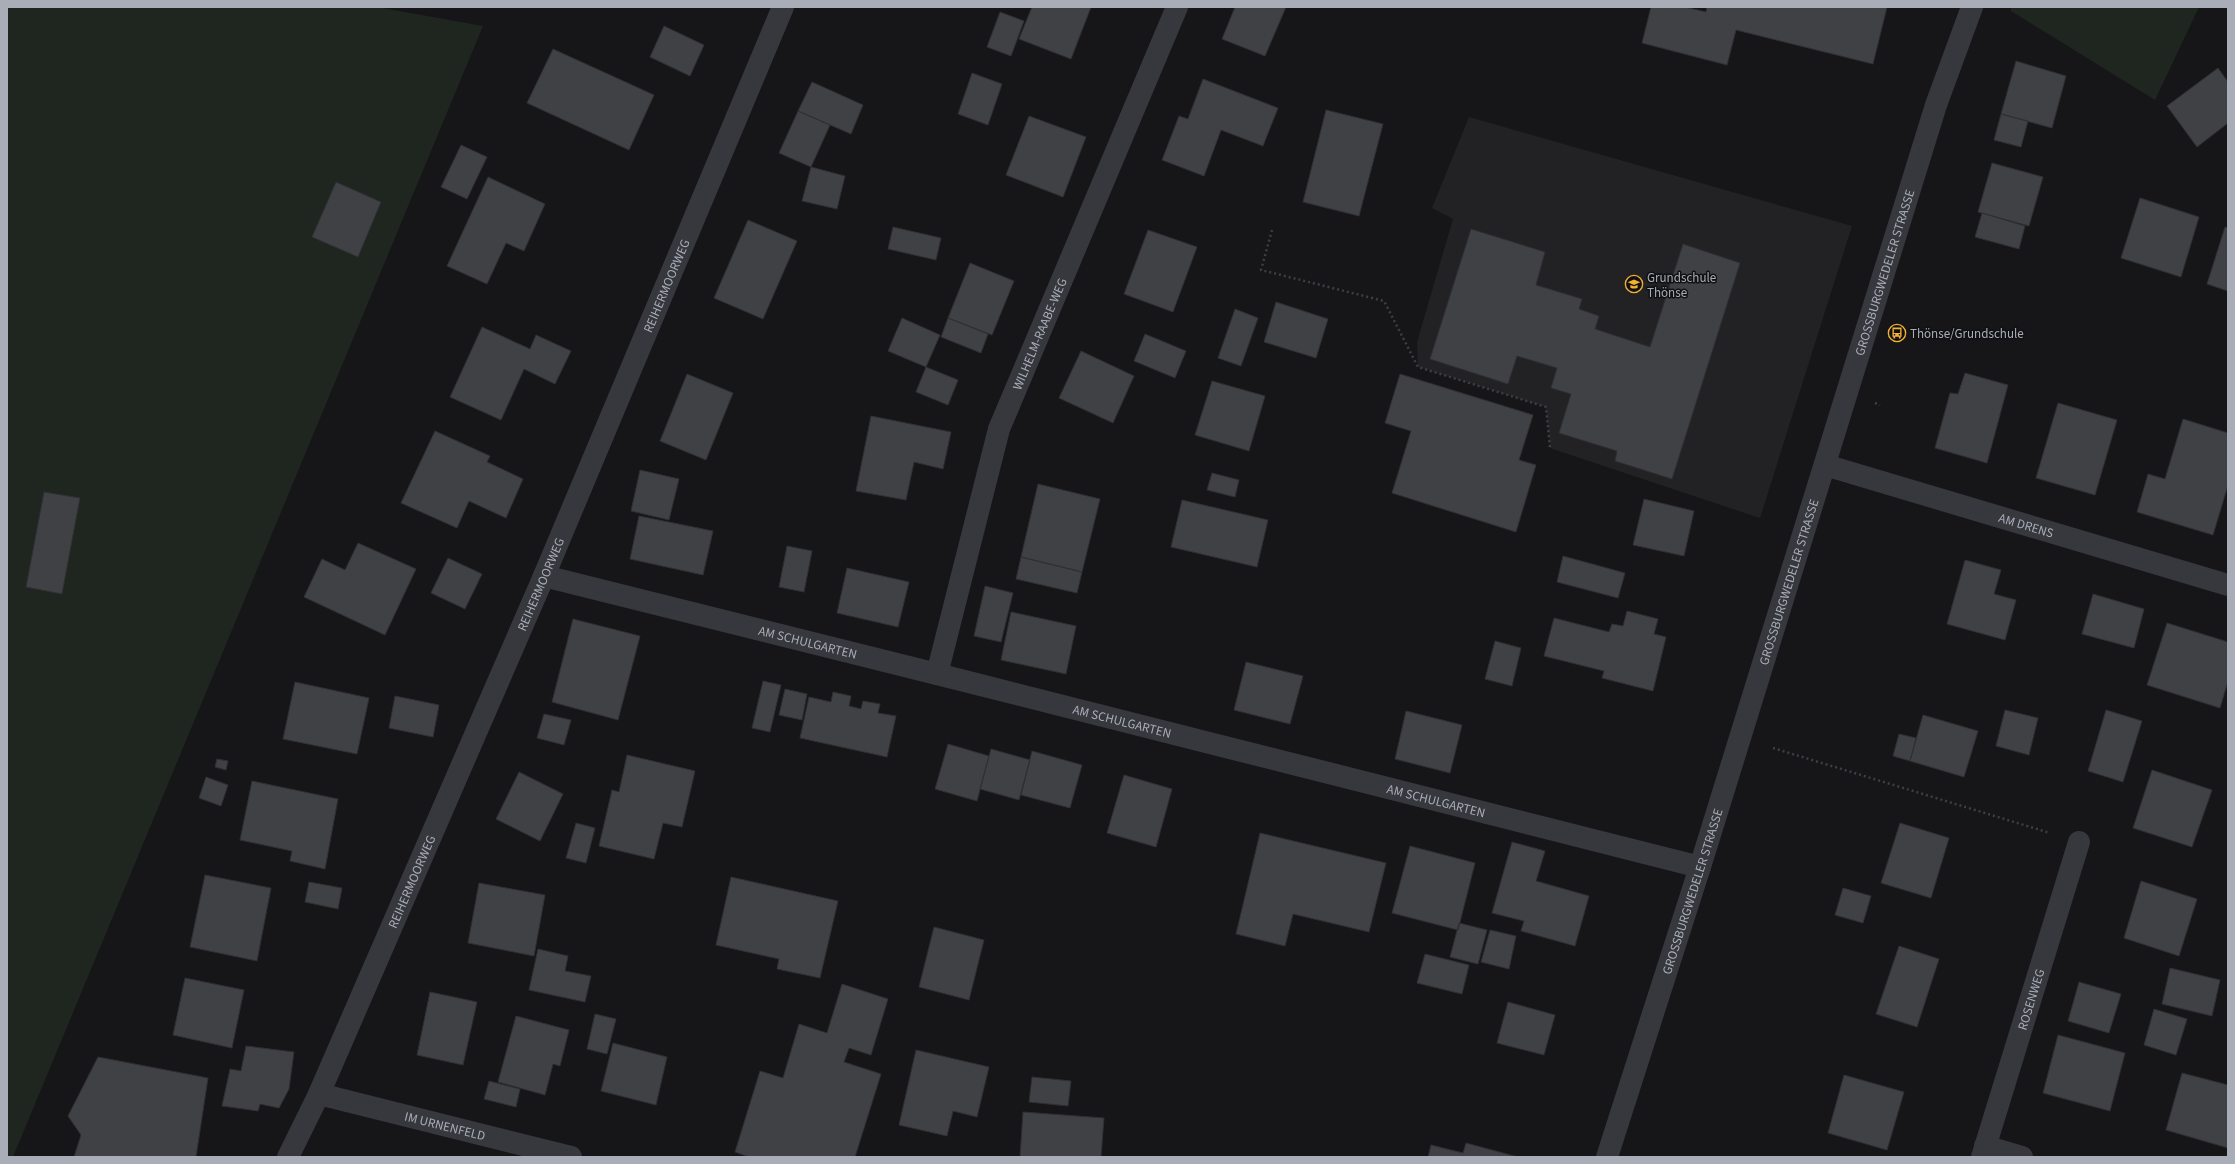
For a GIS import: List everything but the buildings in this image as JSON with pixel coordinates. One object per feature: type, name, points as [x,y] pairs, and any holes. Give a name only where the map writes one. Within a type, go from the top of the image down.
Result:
[{"type":"street","name":"REIHERMOORWEG","points":[[288,1157],[319,1094],[544,576],[783,7]]},
{"type":"street","name":"WILHELM-RAABE-WEG","points":[[937,674],[999,429],[1177,7]]},
{"type":"street","name":"GROSSBURGWEDELER STRASSE","points":[[1607,1157],[1700,867],[1936,105],[1972,7]]},
{"type":"street","name":"AM DRENS","points":[[1825,465],[2228,585]]},
{"type":"street","name":"AM SCHULGARTEN","points":[[544,576],[1700,867]]},
{"type":"street","name":"ROSENWEG","points":[[1984,1152],[2079,842]]},
{"type":"street","name":"IM URNENFELD","points":[[319,1094],[572,1157]]},
{"type":"street","points":[[1984,1152],[2022,1157]]},
{"type":"path","points":[[1272,230],[1261,270],[1384,301],[1418,367],[1546,408],[1550,448]]},
{"type":"path","points":[[1773,748],[2079,842]]},
{"type":"shaded area","points":[[7,7],[377,7],[483,26],[13,1157],[7,1157]]},
{"type":"shaded area","points":[[2011,7],[2199,7],[2155,100],[2011,11]]},
{"type":"shaded area","name":"Grundschule Thönse","points":[[1469,117],[1852,226],[1760,518],[1550,448],[1546,407],[1418,367],[1417,342],[1453,219],[1432,208]]},
{"type":"place","name":"Grundschule Thönse","points":[[1634,284]]},
{"type":"place","name":"Thönse/Grundschule","points":[[1897,333]]}]
